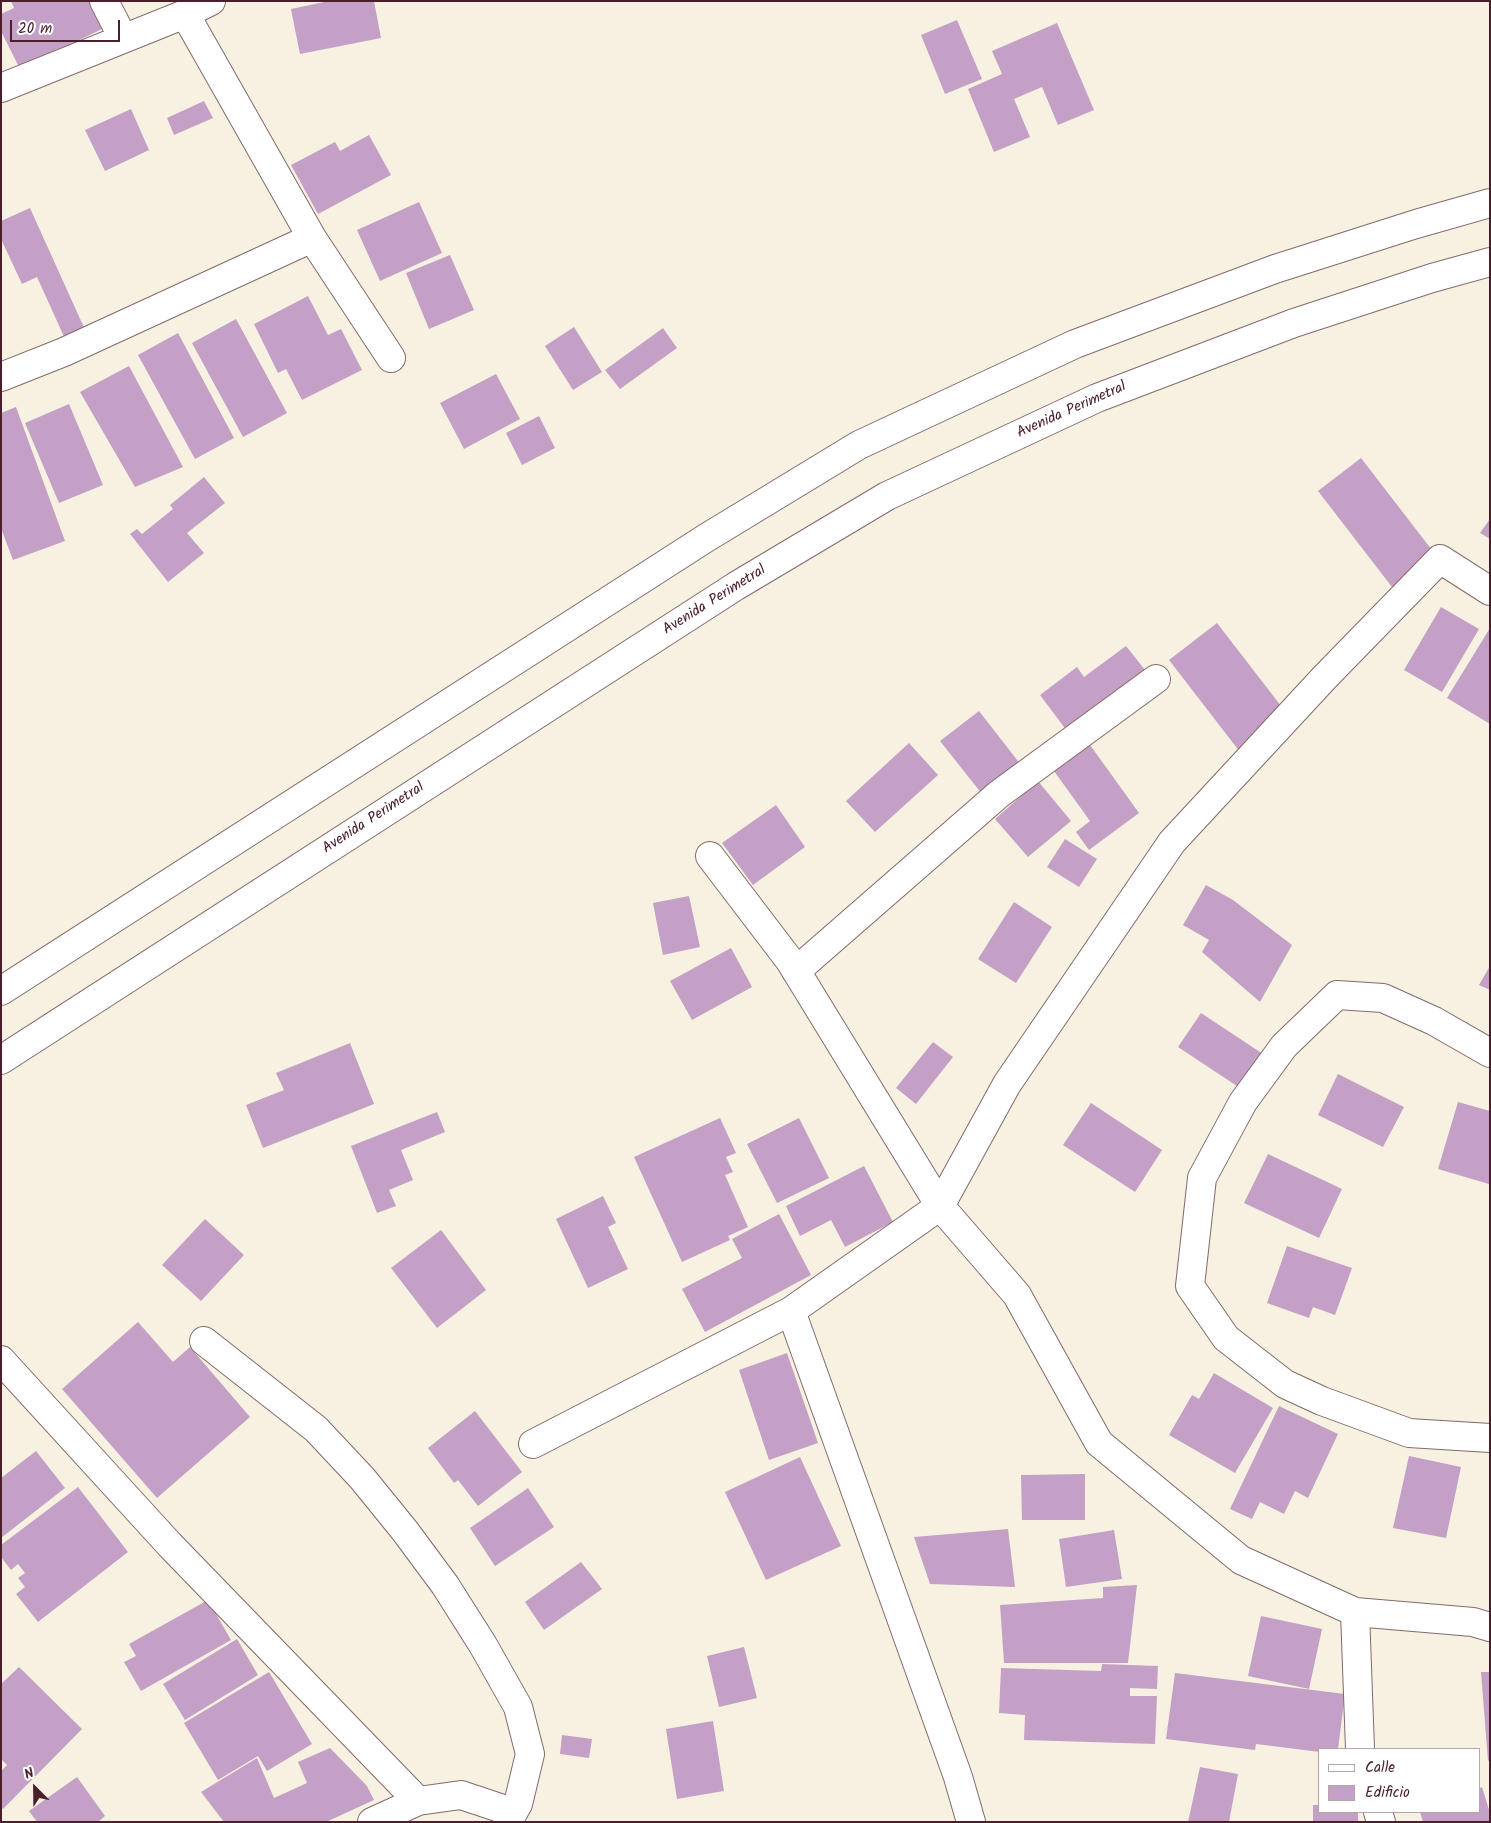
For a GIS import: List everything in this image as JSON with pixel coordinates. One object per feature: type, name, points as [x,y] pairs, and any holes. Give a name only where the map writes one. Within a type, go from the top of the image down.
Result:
[{"type":"street","points":[[104,1],[124,38]]},
{"type":"street","points":[[1,88],[185,14],[211,1]]},
{"type":"street","points":[[185,14],[312,238],[391,358]]},
{"type":"street","points":[[1,991],[706,538],[859,445],[1084,341],[1275,269],[1416,224],[1490,204]]},
{"type":"street","points":[[1,377],[64,352],[312,238]]},
{"type":"street","name":"Avenida Perimetral","points":[[1,1060],[736,586],[887,496],[1097,398],[1294,323],[1432,278],[1490,262]]},
{"type":"street","points":[[533,1444],[792,1311],[940,1206],[1007,1084],[1172,842],[1325,677],[1440,559],[1490,591]]},
{"type":"street","points":[[796,971],[999,794],[1156,679]]},
{"type":"street","points":[[710,856],[790,961],[940,1206],[1017,1296],[1099,1443],[1242,1560],[1355,1612],[1473,1622],[1490,1627]]},
{"type":"street","points":[[1490,1053],[1434,1021],[1383,998],[1337,996],[1284,1046],[1272,1062],[1243,1102],[1202,1178],[1190,1286],[1226,1338],[1285,1384],[1322,1401],[1409,1433],[1490,1438]]},
{"type":"street","points":[[792,1311],[958,1778],[971,1822]]},
{"type":"street","points":[[204,1341],[316,1429],[362,1478],[445,1585],[483,1645],[518,1707],[530,1754],[518,1804],[510,1821]]},
{"type":"street","points":[[1,1360],[170,1545],[418,1801]]},
{"type":"street","points":[[1355,1612],[1360,1748]]},
{"type":"street","points":[[372,1822],[418,1801],[461,1796],[503,1809],[510,1821]]},
{"type":"building","points":[[11,1],[89,1],[102,29],[20,69],[1,31],[1,14],[14,8]]},
{"type":"building","points":[[329,1],[374,1],[381,38],[300,54],[291,9]]},
{"type":"building","points":[[957,20],[982,79],[945,94],[921,35]]},
{"type":"building","points":[[1057,23],[1094,110],[1058,125],[1042,87],[1014,99],[1030,137],[994,152],[968,89],[1002,74],[992,51]]},
{"type":"building","points":[[204,101],[213,118],[174,135],[167,118]]},
{"type":"building","points":[[131,109],[149,150],[105,171],[85,130]]},
{"type":"building","points":[[369,135],[391,175],[318,214],[291,165],[335,142],[340,151]]},
{"type":"building","points":[[419,202],[442,253],[380,281],[357,230]]},
{"type":"building","points":[[30,208],[86,332],[66,341],[37,277],[22,284],[1,239],[1,221]]},
{"type":"building","points":[[450,255],[474,310],[429,329],[406,273]]},
{"type":"building","points":[[308,296],[328,335],[341,329],[362,370],[302,400],[286,369],[278,373],[254,324]]},
{"type":"building","points":[[236,319],[287,413],[243,437],[192,343]]},
{"type":"building","points":[[574,327],[602,372],[573,390],[545,346]]},
{"type":"building","points":[[663,328],[677,348],[620,389],[605,370]]},
{"type":"building","points":[[178,333],[234,438],[195,459],[138,355]]},
{"type":"building","points":[[129,366],[183,467],[135,487],[80,392]]},
{"type":"building","points":[[496,374],[520,419],[464,449],[440,403]]},
{"type":"building","points":[[69,404],[103,485],[59,503],[25,423]]},
{"type":"building","points":[[16,407],[65,541],[13,560],[1,528],[1,413]]},
{"type":"building","points":[[539,416],[555,448],[522,465],[506,433]]},
{"type":"building","points":[[1361,458],[1435,554],[1392,587],[1318,491]]},
{"type":"building","points":[[204,477],[225,503],[187,533],[204,553],[168,582],[130,534],[137,529],[142,534],[173,509],[170,505]]},
{"type":"building","points":[[1490,519],[1490,539],[1480,533]]},
{"type":"building","points":[[1441,607],[1479,629],[1442,692],[1404,670]]},
{"type":"building","points":[[1217,623],[1288,715],[1240,752],[1169,660]]},
{"type":"building","points":[[1490,628],[1490,724],[1447,698]]},
{"type":"building","points":[[1126,646],[1149,675],[1070,735],[1040,695],[1077,667],[1084,677]]},
{"type":"building","points":[[979,711],[1021,765],[982,794],[940,741]]},
{"type":"building","points":[[909,743],[938,775],[875,832],[846,801]]},
{"type":"building","points":[[1090,745],[1139,813],[1089,850],[1076,832],[1090,821],[1054,771]]},
{"type":"building","points":[[1038,781],[1071,821],[1028,857],[995,819]]},
{"type":"building","points":[[776,805],[805,847],[753,885],[722,843]]},
{"type":"building","points":[[1065,839],[1097,859],[1079,887],[1047,867]]},
{"type":"building","points":[[1206,885],[1233,900],[1292,945],[1260,1002],[1202,952],[1209,940],[1183,925]]},
{"type":"building","points":[[689,896],[700,947],[663,955],[653,903]]},
{"type":"building","points":[[1014,902],[1052,927],[1016,983],[978,959]]},
{"type":"building","points":[[731,948],[752,987],[692,1020],[670,981]]},
{"type":"building","points":[[1490,966],[1490,990],[1479,985]]},
{"type":"building","points":[[1201,1013],[1263,1054],[1240,1088],[1178,1047]]},
{"type":"building","points":[[933,1042],[953,1057],[916,1104],[896,1088]]},
{"type":"building","points":[[350,1043],[374,1104],[263,1148],[246,1105],[284,1090],[276,1073]]},
{"type":"building","points":[[1338,1074],[1404,1107],[1383,1147],[1318,1115]]},
{"type":"building","points":[[1458,1102],[1490,1111],[1489,1184],[1438,1169]]},
{"type":"building","points":[[1091,1103],[1162,1150],[1135,1192],[1063,1145]]},
{"type":"building","points":[[437,1112],[445,1132],[401,1150],[413,1180],[389,1190],[396,1206],[377,1213],[351,1146]]},
{"type":"building","points":[[720,1118],[736,1153],[726,1157],[733,1172],[725,1175],[748,1227],[728,1236],[730,1240],[682,1262],[634,1157]]},
{"type":"building","points":[[799,1118],[829,1178],[777,1203],[747,1144]]},
{"type":"building","points":[[1268,1154],[1342,1189],[1319,1238],[1244,1203]]},
{"type":"building","points":[[864,1166],[893,1222],[845,1247],[831,1220],[800,1236],[786,1206]]},
{"type":"building","points":[[603,1196],[616,1223],[608,1227],[628,1269],[588,1288],[556,1219]]},
{"type":"building","points":[[779,1214],[811,1275],[705,1332],[682,1289],[742,1258],[732,1239]]},
{"type":"building","points":[[205,1219],[244,1255],[201,1301],[162,1265]]},
{"type":"building","points":[[441,1230],[486,1290],[437,1328],[391,1268]]},
{"type":"building","points":[[1287,1246],[1352,1268],[1335,1315],[1313,1307],[1309,1318],[1267,1303]]},
{"type":"building","points":[[138,1322],[173,1362],[190,1347],[250,1417],[157,1498],[62,1389]]},
{"type":"building","points":[[787,1353],[818,1443],[769,1460],[739,1370]]},
{"type":"building","points":[[1214,1373],[1273,1408],[1235,1473],[1169,1435],[1192,1395],[1199,1399]]},
{"type":"building","points":[[1279,1406],[1338,1434],[1308,1498],[1295,1491],[1284,1514],[1260,1502],[1252,1519],[1230,1509]]},
{"type":"building","points":[[475,1411],[522,1472],[478,1506],[458,1480],[454,1483],[428,1448]]},
{"type":"building","points":[[36,1451],[65,1488],[1,1538],[1,1478]]},
{"type":"building","points":[[1409,1456],[1461,1467],[1446,1538],[1393,1528]]},
{"type":"building","points":[[800,1457],[841,1546],[766,1580],[725,1492]]},
{"type":"building","points":[[1085,1474],[1085,1520],[1022,1520],[1021,1475]]},
{"type":"building","points":[[78,1487],[128,1552],[38,1622],[16,1594],[25,1587],[18,1578],[25,1573],[18,1564],[11,1570],[1,1557],[1,1545]]},
{"type":"building","points":[[528,1488],[554,1527],[495,1566],[470,1528]]},
{"type":"building","points":[[1008,1529],[1015,1587],[930,1584],[914,1537]]},
{"type":"building","points":[[1114,1530],[1122,1579],[1066,1587],[1059,1539]]},
{"type":"building","points":[[581,1562],[602,1589],[544,1630],[525,1602]]},
{"type":"building","points":[[1137,1585],[1128,1663],[1004,1663],[1000,1605],[1103,1598],[1103,1587]]},
{"type":"building","points":[[208,1600],[231,1640],[141,1691],[124,1662],[136,1656],[129,1644]]},
{"type":"building","points":[[1261,1616],[1322,1629],[1309,1689],[1248,1676]]},
{"type":"building","points":[[237,1639],[258,1675],[185,1720],[163,1684]]},
{"type":"building","points":[[744,1647],[757,1698],[719,1707],[707,1656]]},
{"type":"building","points":[[1102,1664],[1158,1666],[1157,1689],[1130,1688],[1130,1696],[1157,1696],[1155,1744],[1024,1740],[1025,1715],[999,1713],[1001,1668],[1101,1671]]},
{"type":"building","points":[[19,1667],[82,1729],[3,1809],[1,1807],[1,1771],[7,1765],[1,1759],[1,1684]]},
{"type":"building","points":[[269,1672],[312,1744],[267,1771],[258,1756],[218,1780],[184,1723]]},
{"type":"building","points":[[1481,1672],[1490,1672],[1490,1760],[1488,1761]]},
{"type":"building","points":[[1175,1673],[1345,1694],[1338,1748],[1318,1748],[1318,1752],[1256,1744],[1255,1750],[1166,1739]]},
{"type":"building","points":[[713,1721],[724,1791],[677,1799],[666,1729]]},
{"type":"building","points":[[562,1735],[592,1739],[589,1758],[560,1754]]},
{"type":"building","points":[[330,1748],[367,1786],[374,1800],[326,1822],[224,1822],[201,1792],[257,1758],[274,1798],[307,1783],[298,1762]]},
{"type":"building","points":[[1200,1767],[1238,1774],[1229,1822],[1188,1822]]},
{"type":"building","points":[[77,1777],[105,1816],[98,1822],[37,1822],[29,1811]]},
{"type":"building","points":[[1481,1788],[1490,1813],[1490,1822],[1423,1822],[1420,1813],[1481,1813]]},
{"type":"building","points":[[1313,1805],[1318,1805],[1318,1813],[1358,1813],[1358,1822],[1313,1822]]}]
